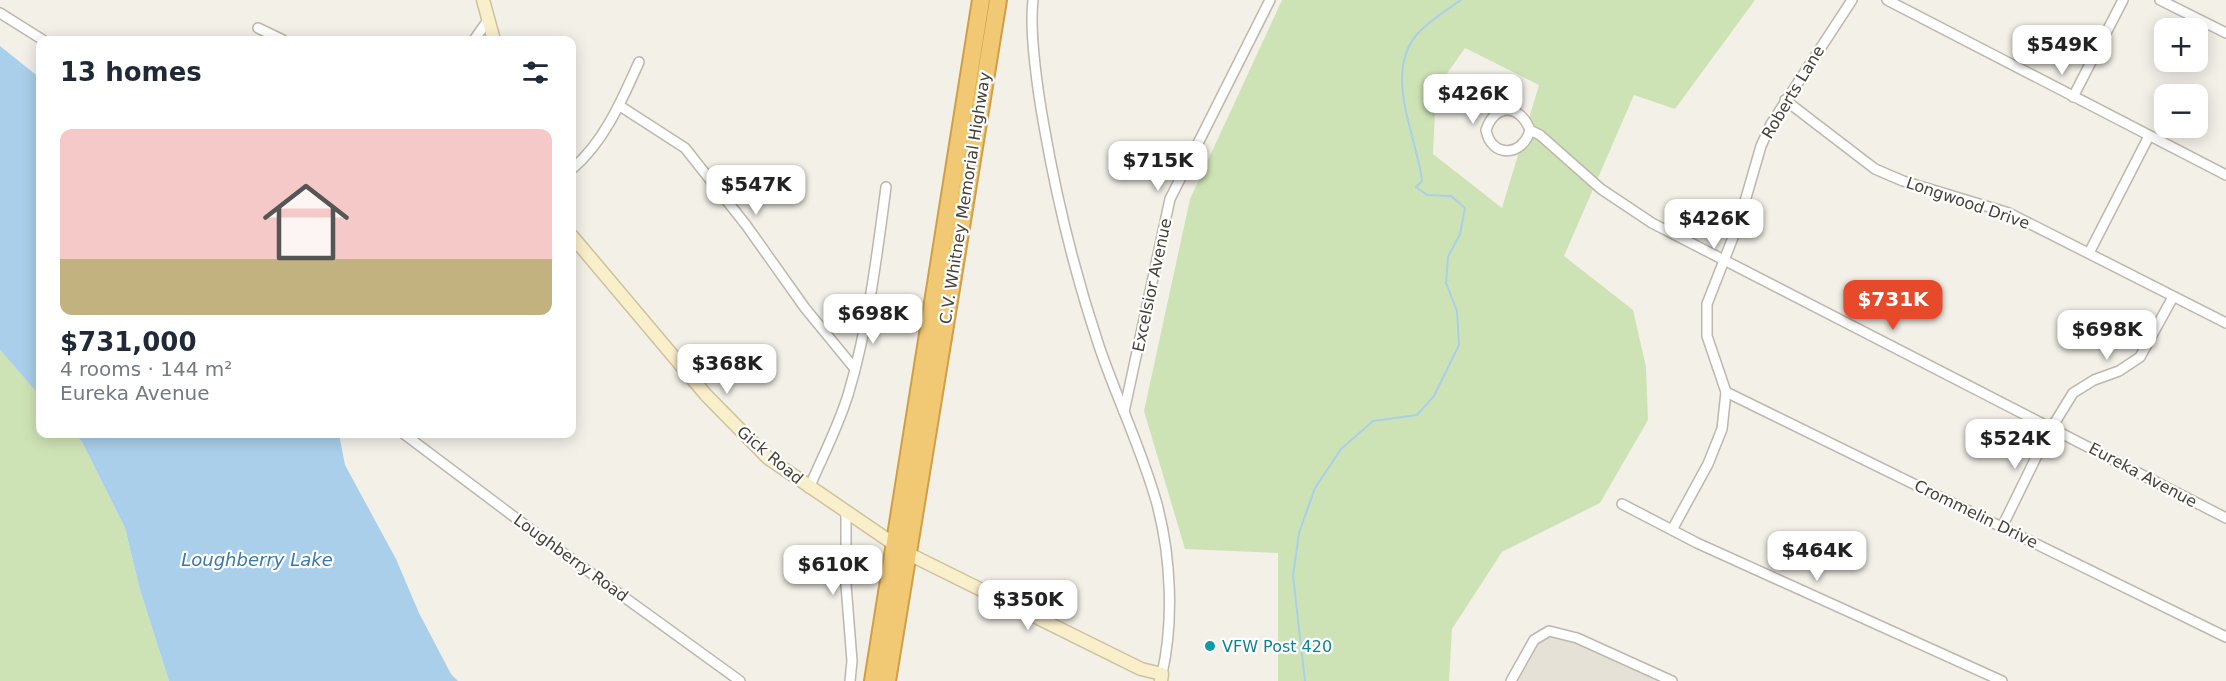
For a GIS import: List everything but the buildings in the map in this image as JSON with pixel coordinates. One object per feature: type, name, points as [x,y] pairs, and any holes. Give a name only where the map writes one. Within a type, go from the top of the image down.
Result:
[{"type":"highway","name":"C.V. Whitney Memorial Highway","points":[[887,681],[901,548],[981,0]]},
{"type":"highway","name":"C.V. Whitney Memorial Highway","points":[[873,681],[901,548],[998,0]]},
{"type":"street","points":[[483,0],[493,36]]},
{"type":"street","points":[[1033,0],[1037,82],[1052,171],[1076,271],[1099,347],[1157,504],[1165,549],[1168,624],[1161,678]]},
{"type":"street","name":"Excelsior Avenue","points":[[1124,412],[1170,199],[1270,0]]},
{"type":"street","name":"Roberts Lane","points":[[1673,528],[1708,464],[1722,429],[1726,392],[1707,336],[1706,316],[1709,294],[1739,222],[1761,146],[1785,100],[1852,0]]},
{"type":"street","points":[[1887,0],[2226,175]]},
{"type":"street","points":[[2073,97],[2122,0]]},
{"type":"street","points":[[2160,0],[2226,33]]},
{"type":"street","points":[[0,13],[37,36]]},
{"type":"street","points":[[477,36],[488,20]]},
{"type":"street","points":[[258,28],[275,36]]},
{"type":"street","points":[[576,164],[596,142],[620,106],[639,63]]},
{"type":"street","name":"Longwood Drive","points":[[1785,100],[1875,169],[1903,181],[2008,213],[2226,323]]},
{"type":"street","points":[[620,106],[685,148],[746,225],[805,308],[855,369]]},
{"type":"street","name":"Eureka Avenue","points":[[1530,130],[1528,140],[1521,148],[1502,151],[1493,146],[1486,130],[1494,114],[1510,111],[1526,118],[1530,130],[1540,135],[1626,208],[2226,518]]},
{"type":"street","points":[[2089,253],[2150,136]]},
{"type":"street","points":[[809,488],[847,397],[855,369],[879,242],[886,187]]},
{"type":"street","name":"Gick Road","points":[[576,241],[721,411],[768,458],[809,488],[901,548],[1161,678]]},
{"type":"street","points":[[2002,527],[2073,393],[2094,380],[2119,371],[2140,357],[2173,297]]},
{"type":"street","name":"Crommelin Drive","points":[[1726,392],[2226,637]]},
{"type":"street","name":"Loughberry Road","points":[[409,438],[740,681]]},
{"type":"street","points":[[1622,504],[1673,528],[1697,543],[2002,681]]},
{"type":"street","points":[[846,512],[846,585],[852,661],[850,681]]},
{"type":"street","points":[[1511,681],[1534,640],[1549,631],[1577,638],[1672,681]]},
{"type":"shaded area","points":[[1550,636],[1566,638],[1661,681],[1518,681],[1537,645]]},
{"type":"green space","points":[[1282,0],[1755,0],[1675,109],[1634,95],[1564,256],[1633,310],[1646,367],[1648,420],[1600,503],[1502,552],[1452,629],[1449,681],[1278,681],[1278,553],[1185,549],[1144,411],[1190,199]],"holes":[[[1465,48],[1539,85],[1502,208],[1433,154],[1436,89]]]},
{"type":"green space","points":[[0,350],[36,391],[36,438],[78,438],[82,442],[125,528],[140,590],[169,681],[0,681]]},
{"type":"water","points":[[0,46],[36,75],[36,391],[0,350]]},
{"type":"water","name":"Loughberry Lake","points":[[78,438],[340,438],[345,465],[396,559],[419,613],[451,674],[458,681],[169,681],[140,590],[125,528]]},
{"type":"waterway","points":[[1305,681],[1293,576],[1299,533],[1315,488],[1341,449],[1373,421],[1417,415],[1434,396],[1459,345],[1457,311],[1446,283],[1448,257],[1460,234],[1465,208],[1451,196],[1427,195],[1416,187],[1422,181],[1404,104],[1402,84],[1403,65],[1409,47],[1420,31],[1461,0]]},
{"type":"place","name":"VFW Post 420","points":[[1210,646]]}]
